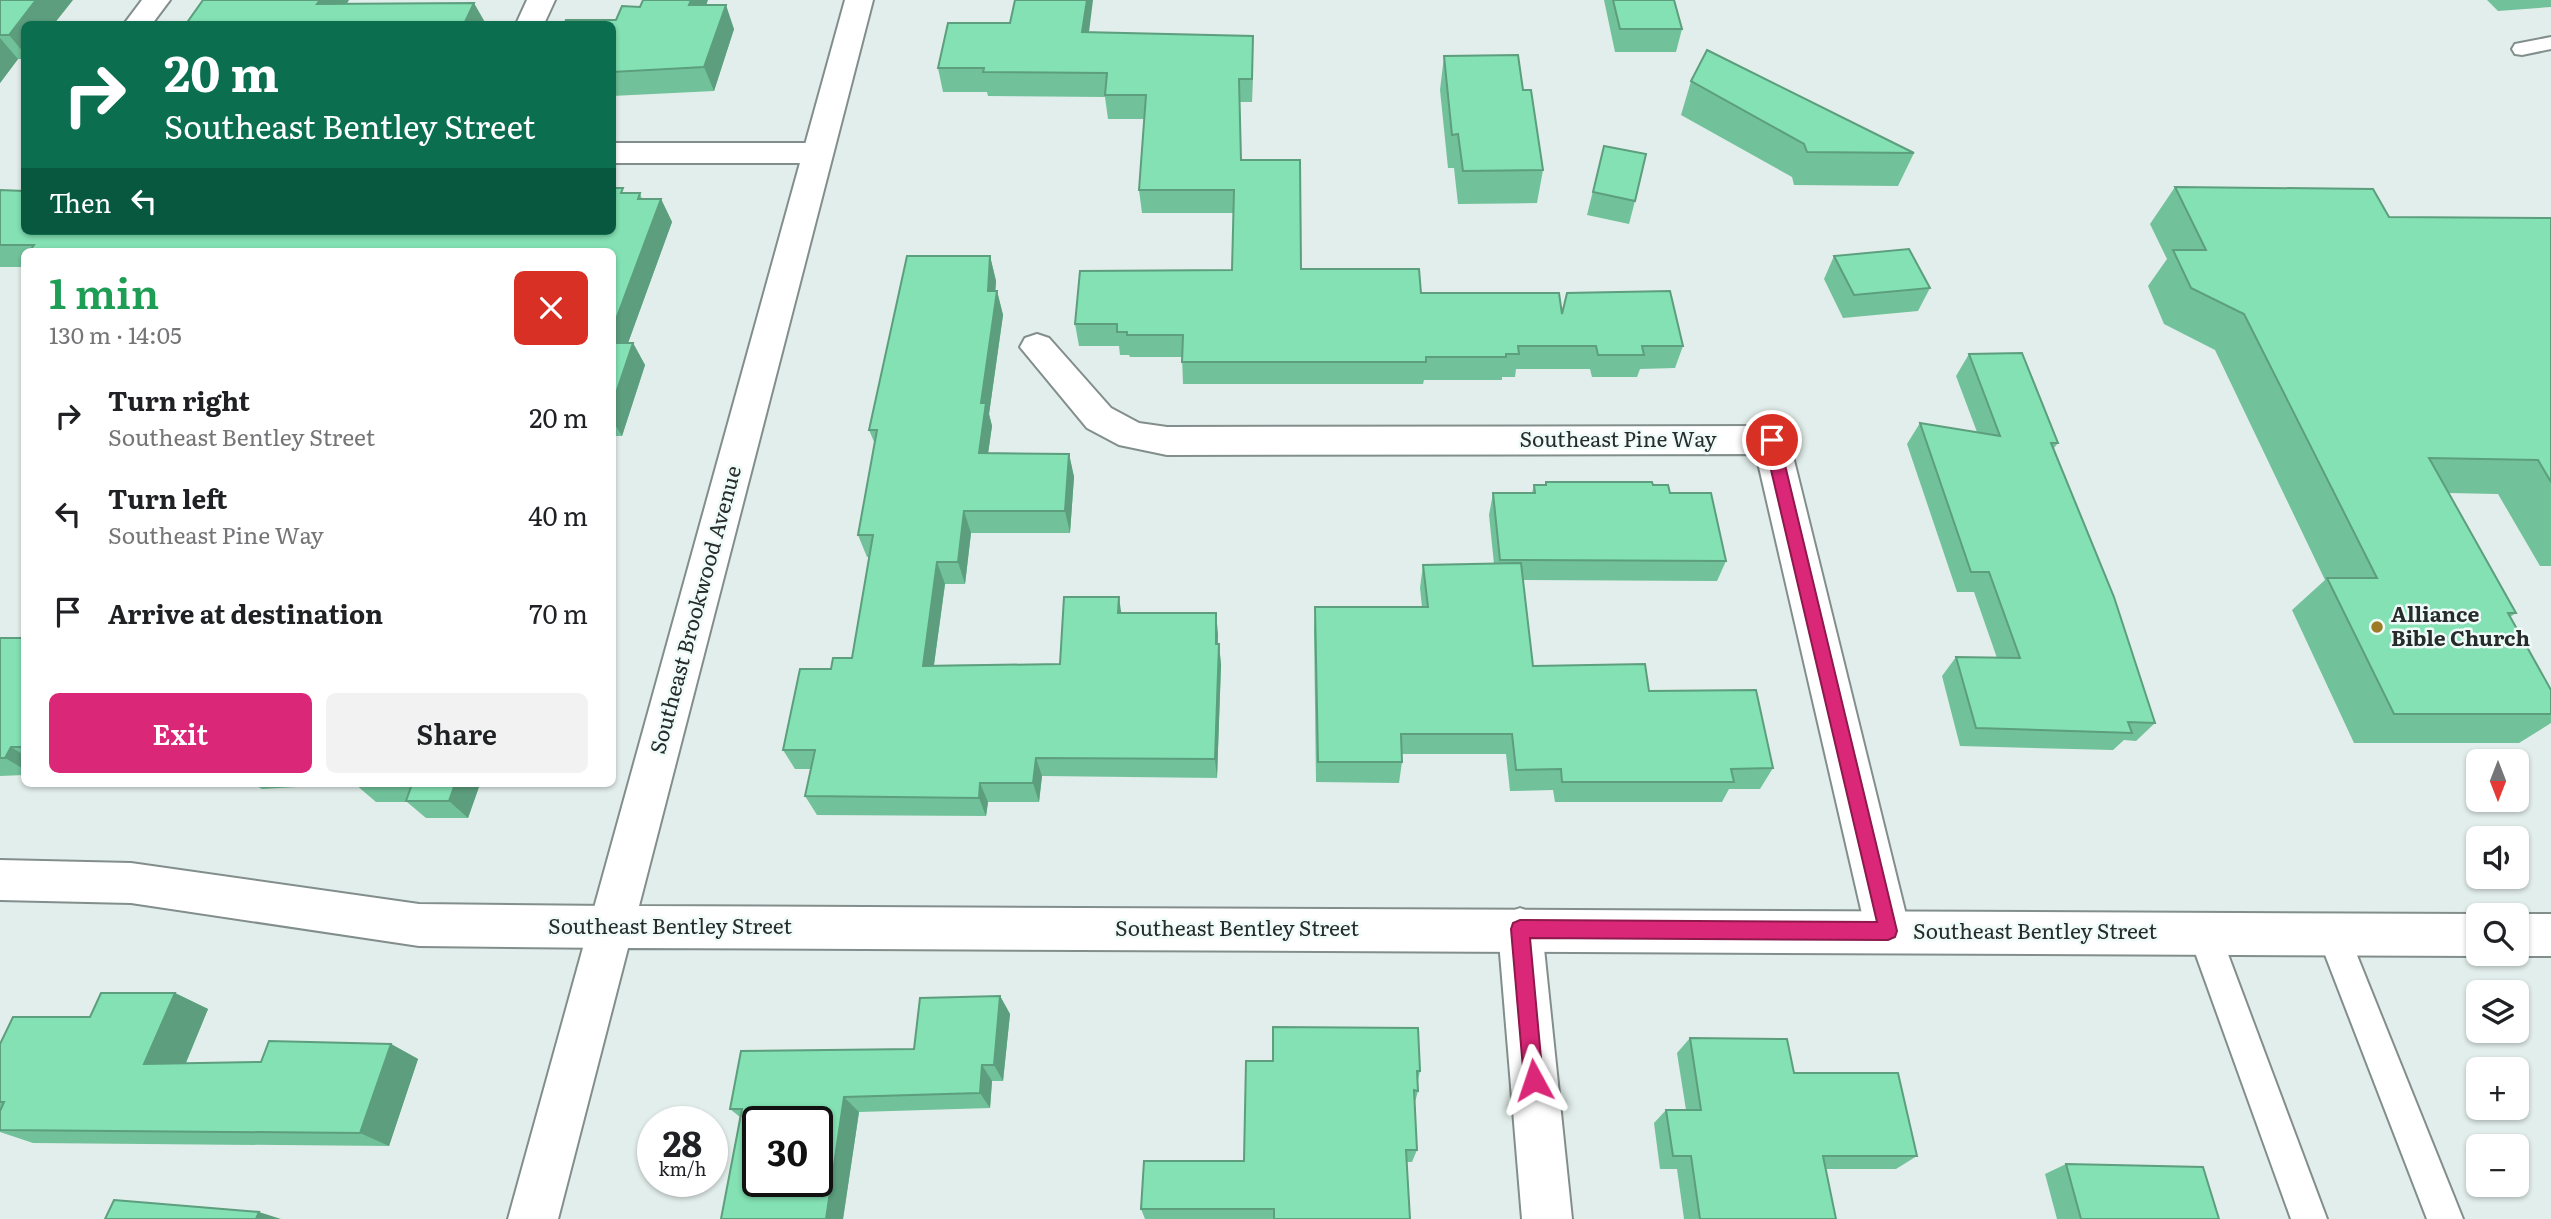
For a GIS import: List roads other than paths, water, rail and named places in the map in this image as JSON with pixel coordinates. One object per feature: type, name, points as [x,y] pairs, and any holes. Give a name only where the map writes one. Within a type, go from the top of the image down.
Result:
[{"type":"street","points":[[140,21],[156,0]]},
{"type":"street","points":[[531,21],[541,0]]},
{"type":"street","name":"Southeast Brookwood Avenue","points":[[533,1219],[859,0]]},
{"type":"street","points":[[616,153],[818,153]]},
{"type":"street","name":"Southeast Pine Way","points":[[1037,347],[1099,418],[1132,435],[1167,441],[1772,440],[1888,931]]},
{"type":"street","name":"Southeast Bentley Street","points":[[0,880],[131,883],[419,925],[2466,935]]},
{"type":"street","points":[[1520,929],[1547,1219]]},
{"type":"street","points":[[2529,935],[2551,935]]},
{"type":"lane","points":[[2522,49],[2551,43]]},
{"type":"lane","points":[[2204,933],[2309,1219]]},
{"type":"lane","points":[[2333,934],[2445,1219]]},
{"type":"place","name":"Alliance Bible Church","points":[[2377,627]]}]
